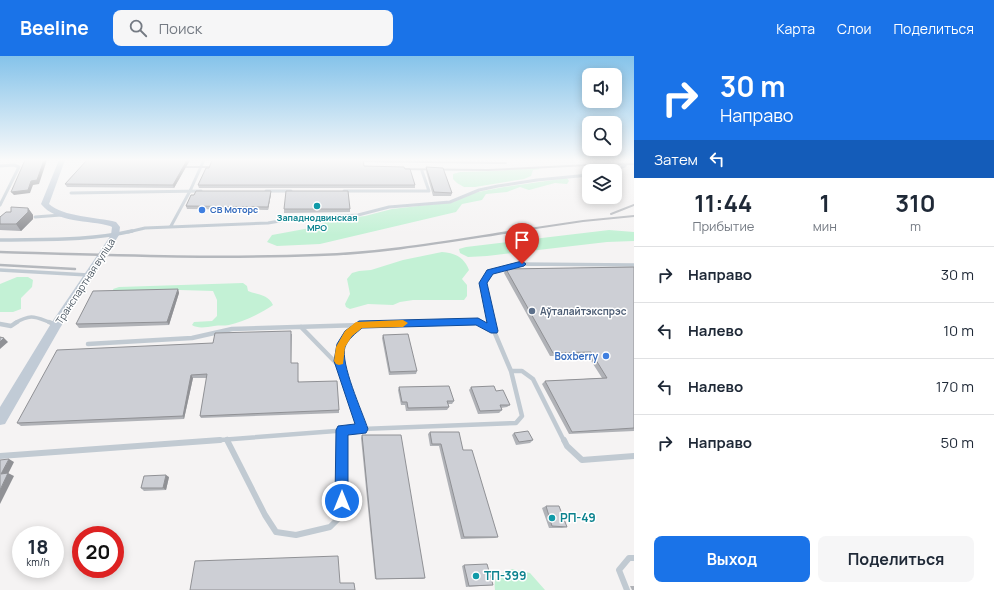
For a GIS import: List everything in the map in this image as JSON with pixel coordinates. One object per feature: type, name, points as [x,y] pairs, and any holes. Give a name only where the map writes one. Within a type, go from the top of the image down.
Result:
[{"type":"main road","name":"Транспартная вуліца","points":[[1,416],[56,325],[115,235],[116,227],[112,224],[63,214],[48,209],[45,204],[52,185]]},
{"type":"lane","points":[[0,205],[10,185]]},
{"type":"lane","points":[[170,226],[193,185]]},
{"type":"lane","points":[[341,191],[429,191],[427,185]]},
{"type":"lane","points":[[0,240],[90,237],[115,235],[144,228],[268,223],[292,219],[358,215],[390,207],[450,202],[479,190],[505,185]]},
{"type":"lane","points":[[71,193],[206,191]]},
{"type":"lane","points":[[262,191],[294,191]]},
{"type":"lane","points":[[35,217],[63,214]]},
{"type":"lane","points":[[0,456],[342,430],[516,422],[522,416],[510,371],[494,331],[483,283],[490,272],[522,264],[634,265]]},
{"type":"lane","points":[[0,270],[89,275]]},
{"type":"lane","points":[[0,324],[11,326],[26,317],[37,317],[56,325]]},
{"type":"lane","points":[[88,344],[192,338],[232,329],[359,324],[478,322],[494,331]]},
{"type":"lane","points":[[359,324],[349,334],[341,347],[339,361],[362,429]]},
{"type":"lane","points":[[301,326],[341,369]]},
{"type":"lane","points":[[510,371],[522,371],[533,379],[567,446],[582,460],[634,456]]},
{"type":"lane","points":[[227,439],[265,515],[276,532],[296,536],[330,527],[342,515],[342,430]]},
{"type":"lane","points":[[627,590],[618,570],[629,558],[634,558]]},
{"type":"green space","points":[[460,185],[488,185],[475,187],[464,187]]},
{"type":"green space","points":[[519,185],[548,185],[529,190],[520,187],[507,192],[486,194],[482,200],[462,204],[456,212],[320,244],[277,246],[267,242],[272,235],[310,228],[327,221],[365,216],[392,209],[454,202],[468,194]]},
{"type":"green space","points":[[609,230],[634,232],[634,241],[607,242],[468,257],[460,253],[459,249],[466,247]]},
{"type":"green space","points":[[442,252],[451,253],[458,256],[462,259],[469,270],[462,279],[467,285],[467,296],[464,300],[413,300],[400,302],[393,305],[368,304],[350,309],[346,307],[345,304],[350,294],[347,279],[352,273],[371,270],[403,260]]},
{"type":"green space","points":[[17,277],[28,277],[33,280],[32,287],[21,298],[21,309],[13,312],[0,312],[0,284]]},
{"type":"green space","points":[[243,283],[247,286],[248,291],[266,297],[273,305],[252,317],[234,324],[203,327],[192,325],[194,322],[212,321],[217,316],[217,300],[213,291],[180,290],[114,292],[113,289],[119,287]]},
{"type":"green space","points":[[512,569],[530,573],[545,590],[495,590],[496,578]]},
{"type":"building","points":[[14,185],[30,185],[28,190],[11,192]]},
{"type":"building","points":[[198,185],[415,185],[415,185]]},
{"type":"building","points":[[432,185],[449,185],[452,193],[434,192]]},
{"type":"building","points":[[196,191],[271,191],[268,207],[186,206],[191,195],[194,195]]},
{"type":"building","points":[[286,191],[348,191],[350,209],[284,209]]},
{"type":"building","points":[[11,207],[28,208],[28,212],[16,224],[0,224],[0,217],[6,212],[11,212]]},
{"type":"building","points":[[634,267],[634,428],[572,432],[545,381],[607,378],[591,352],[553,353],[506,269]]},
{"type":"building","points":[[178,289],[167,322],[76,324],[93,291]]},
{"type":"building","points":[[291,331],[291,363],[298,363],[298,382],[337,381],[339,410],[200,416],[207,374],[191,375],[183,416],[17,423],[57,350],[213,343],[215,333]]},
{"type":"building","points":[[408,334],[417,371],[390,372],[383,335]]},
{"type":"building","points":[[449,386],[454,401],[447,401],[449,407],[408,408],[407,402],[402,402],[399,387]]},
{"type":"building","points":[[494,386],[496,391],[503,390],[510,405],[500,405],[502,410],[480,411],[471,387]]},
{"type":"building","points":[[528,431],[533,440],[519,442],[514,433]]},
{"type":"building","points":[[430,432],[459,432],[463,450],[472,450],[498,537],[464,537],[441,444],[432,444]]},
{"type":"building","points":[[362,435],[401,435],[425,578],[376,579]]},
{"type":"building","points":[[9,459],[1,474],[8,473],[0,490],[0,460]]},
{"type":"building","points":[[166,475],[163,488],[141,488],[144,476]]},
{"type":"building","points":[[546,506],[559,506],[567,527],[552,526]]},
{"type":"building","points":[[338,556],[340,583],[354,583],[355,590],[190,590],[195,561]]},
{"type":"building","name":"ТП-399","points":[[487,564],[493,585],[469,586],[464,565]]},
{"type":"railway","points":[[611,214],[634,205]]},
{"type":"railway","points":[[509,232],[583,221],[634,216]]},
{"type":"railway","points":[[0,252],[199,257],[343,254],[392,249],[516,231]]},
{"type":"railway","points":[[0,265],[75,269]]},
{"type":"slow traffic","points":[[339,361],[341,347],[349,334],[359,324],[403,323]]},
{"type":"place","name":"Западнодвинская МРО","points":[[317,206]]},
{"type":"place","name":"СВ Моторс","points":[[202,210]]},
{"type":"place","name":"Аўталайтэкспрэс","points":[[532,311]]},
{"type":"place","name":"Boxberry","points":[[606,356]]},
{"type":"place","name":"РП-49","points":[[552,518]]},
{"type":"place","name":"ТП-399","points":[[476,576]]},
{"type":"route","points":[[342,501],[342,430],[362,429],[339,361],[341,347],[349,334],[359,324],[478,322],[494,331],[483,283],[490,272],[522,264]]}]
